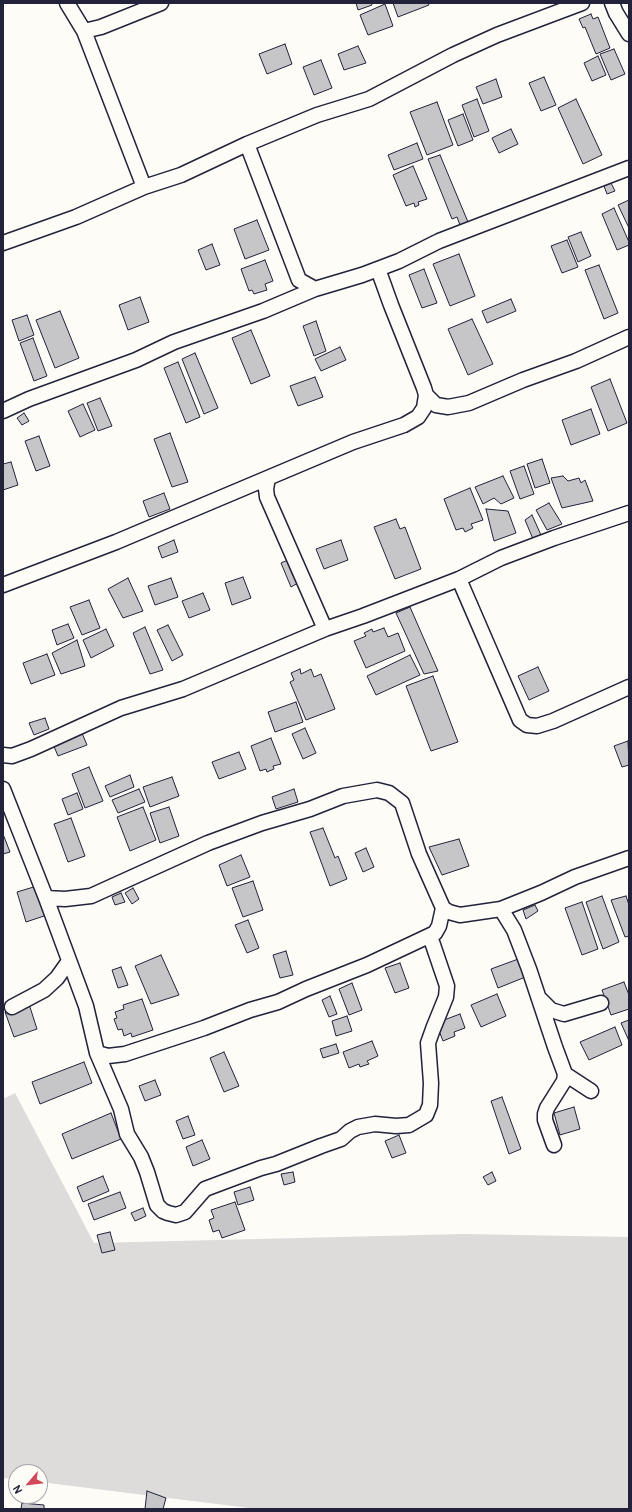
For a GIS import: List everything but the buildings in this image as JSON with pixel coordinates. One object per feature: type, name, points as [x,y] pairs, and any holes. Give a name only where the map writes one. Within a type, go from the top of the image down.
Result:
[{"type":"street","points":[[67,3],[84,32],[144,187]]},
{"type":"street","points":[[84,32],[101,27],[161,3]]},
{"type":"street","points":[[3,243],[76,217],[144,187],[181,175],[247,144],[317,115],[369,99],[497,35],[582,3]]},
{"type":"street","points":[[612,3],[616,13],[629,34]]},
{"type":"street","points":[[247,144],[299,280],[295,296]]},
{"type":"street","points":[[3,411],[29,399],[136,360],[174,342],[263,311],[295,296],[399,261],[439,241],[629,168]]},
{"type":"street","points":[[378,269],[391,305],[413,357],[426,395],[436,405],[448,407],[469,403],[523,380],[576,361],[629,337]]},
{"type":"street","points":[[299,280],[315,289]]},
{"type":"street","points":[[3,585],[116,542],[354,442],[404,425],[418,417],[424,408],[426,395]]},
{"type":"street","points":[[268,478],[266,489],[267,497],[325,629]]},
{"type":"street","points":[[3,755],[12,756],[121,708],[183,689],[325,629],[459,579],[501,558],[554,538],[629,513]]},
{"type":"street","points":[[459,579],[520,720],[527,725],[537,726],[553,721],[592,702],[629,687]]},
{"type":"street","points":[[3,789],[46,898],[86,1006],[97,1052],[105,1074],[115,1092],[127,1134],[141,1157],[157,1205],[162,1211],[176,1215],[185,1212],[205,1189],[341,1139],[350,1131],[358,1127],[375,1124],[396,1126],[409,1125],[426,1115],[430,1104],[431,1083],[428,1042],[446,997],[447,986],[430,936]]},
{"type":"street","points":[[46,898],[65,899],[91,896],[208,843],[262,823],[310,809],[343,796],[377,790],[389,793],[402,804],[418,854],[443,908],[449,912],[460,915],[501,909],[575,877],[629,858]]},
{"type":"street","points":[[97,1052],[108,1056],[125,1054],[204,1028],[250,1010],[278,1002],[306,989],[367,965],[435,933],[439,926],[443,908]]},
{"type":"street","points":[[501,909],[514,930],[565,1074],[564,1081],[547,1108],[545,1114],[545,1120],[554,1145]]},
{"type":"street","points":[[12,1007],[44,990],[57,978],[69,961]]},
{"type":"street","points":[[539,998],[551,1010],[564,1014],[601,1003]]},
{"type":"street","points":[[565,1074],[591,1091]]},
{"type":"shaded area","points":[[15,1093],[94,1243],[463,1234],[629,1237],[629,1509],[257,1509],[48,1483],[48,1464],[8,1464],[8,1478],[3,1478],[3,1099]]}]
